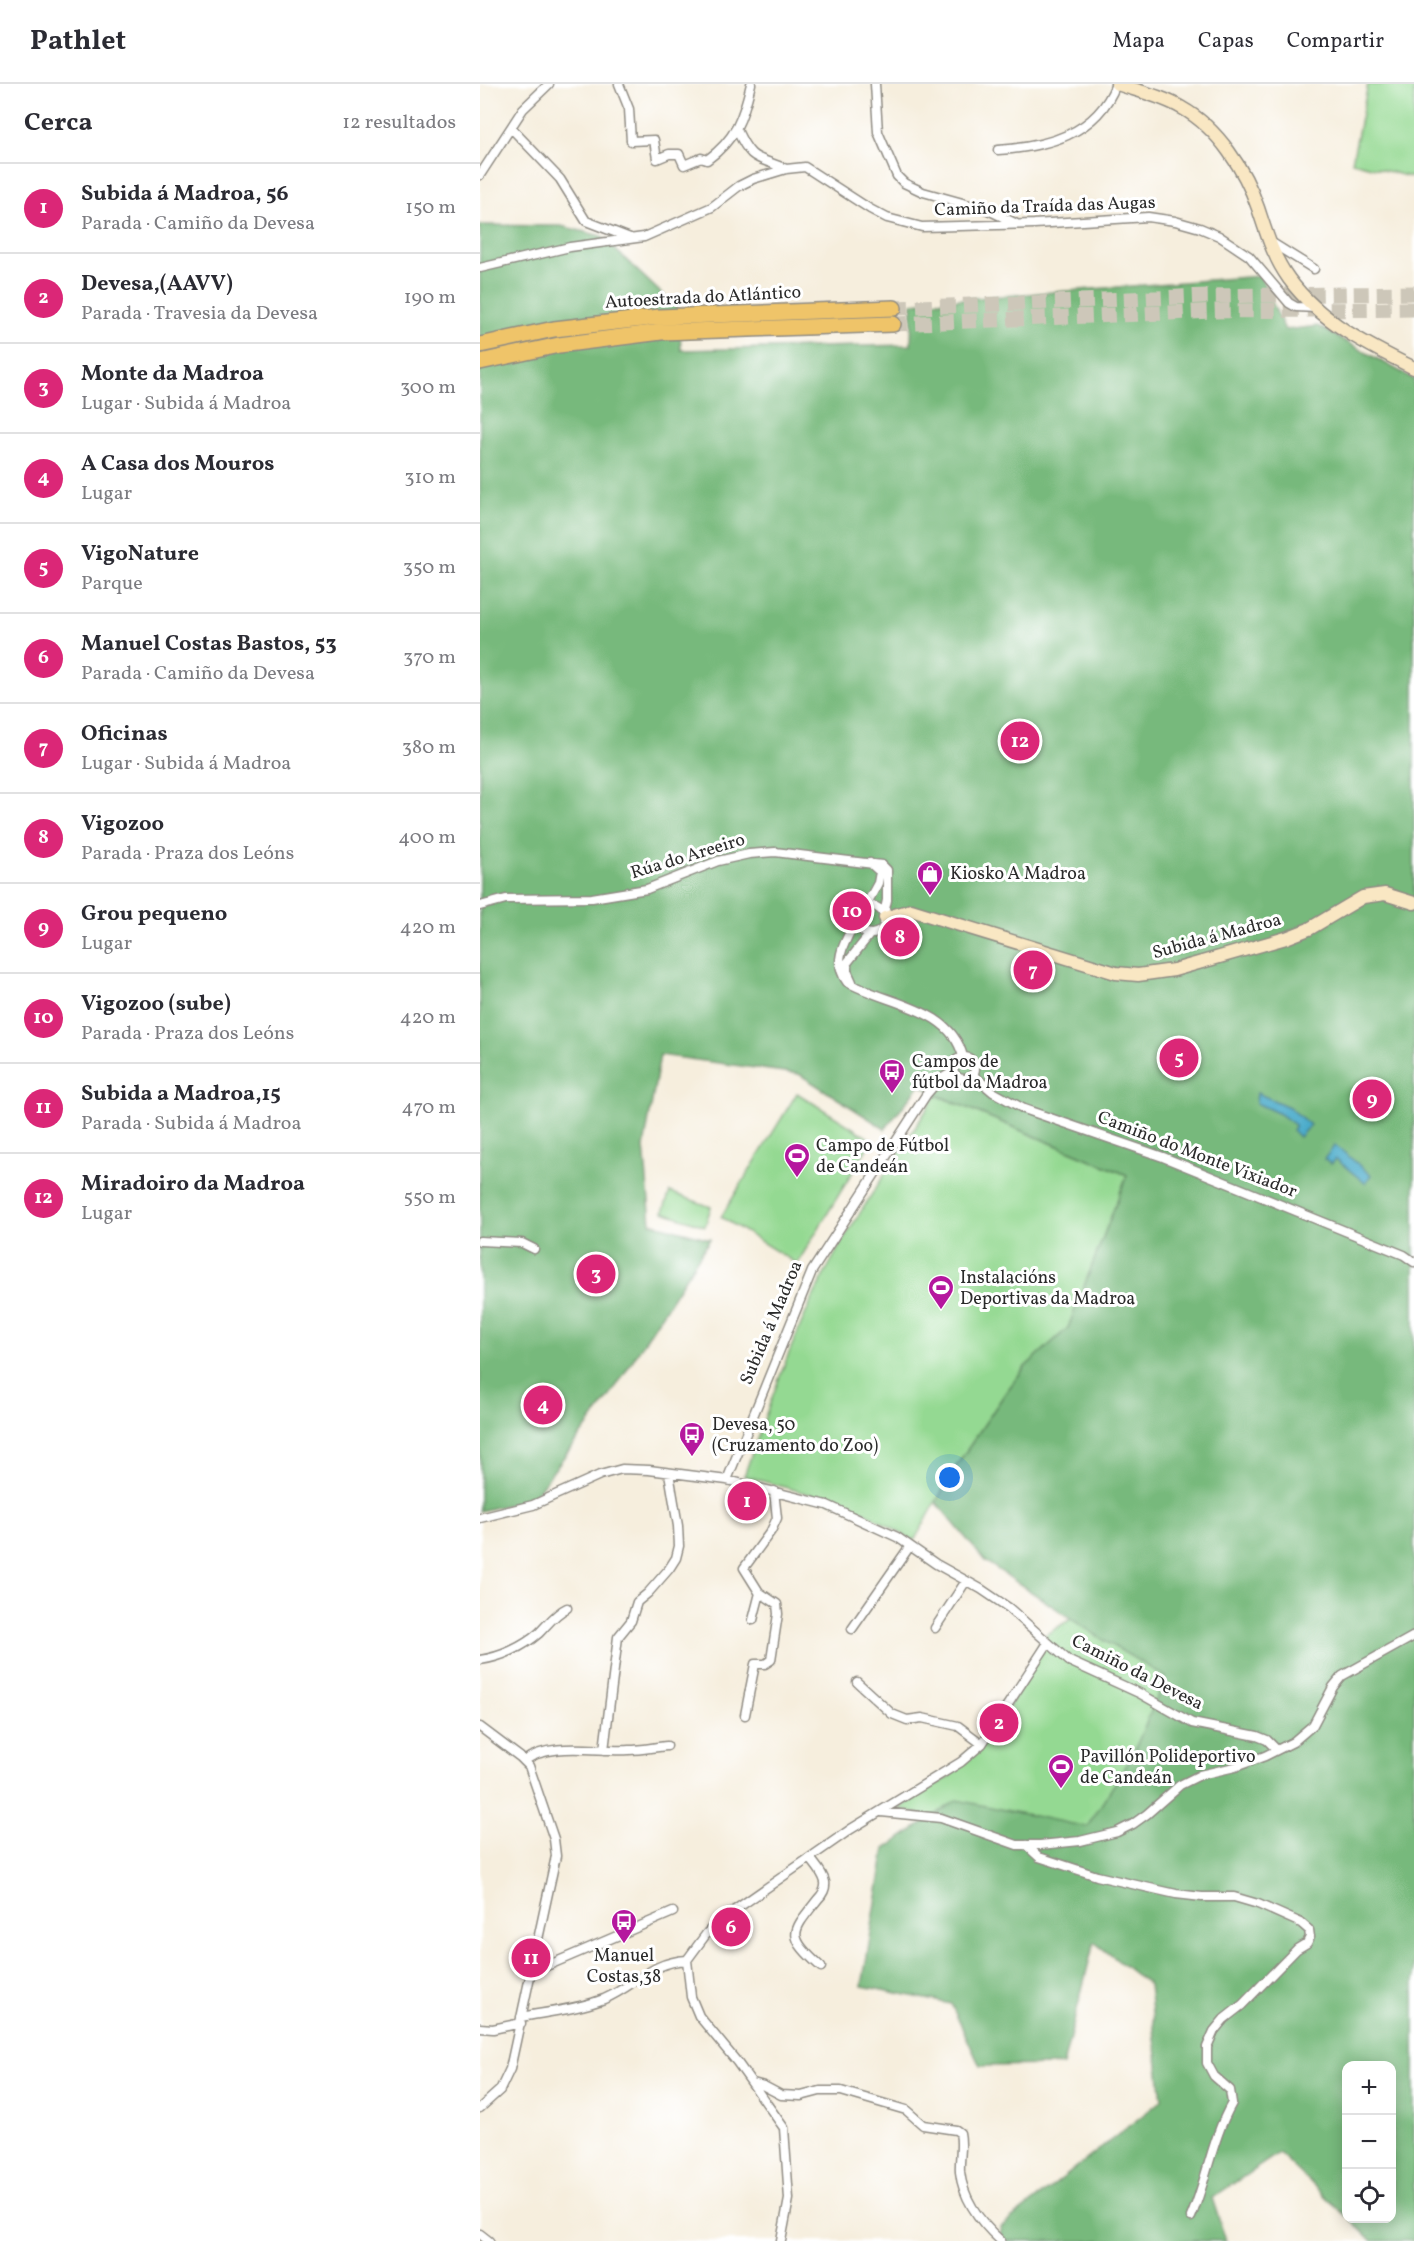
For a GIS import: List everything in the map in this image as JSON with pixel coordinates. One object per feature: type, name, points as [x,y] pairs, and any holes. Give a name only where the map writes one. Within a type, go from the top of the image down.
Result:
[{"type":"highway","name":"Autoestrada do Atlántico","points":[[480,345],[554,329],[659,317],[894,308]]},
{"type":"highway","name":"Autoestrada do Atlántico","points":[[480,362],[559,345],[661,332],[893,324]]},
{"type":"street","points":[[480,175],[523,109],[549,84]]},
{"type":"street","points":[[619,84],[629,109],[631,141],[654,140],[657,159],[669,154],[679,154],[684,165],[701,158],[707,160],[719,151],[737,130],[745,112],[751,84]]},
{"type":"street","points":[[875,84],[878,132],[897,176],[904,183],[923,192],[988,210],[1020,225]]},
{"type":"street","points":[[998,150],[1044,144],[1079,130],[1102,107],[1117,84],[1183,108],[1232,156],[1248,183],[1268,241],[1289,280],[1316,308],[1359,341],[1414,368]]},
{"type":"street","points":[[511,128],[560,179],[586,221],[633,239]]},
{"type":"street","points":[[737,130],[750,153],[766,163],[786,169]]},
{"type":"street","name":"Camiño da Traída das Augas","points":[[480,268],[570,247],[633,239],[655,233],[712,207],[739,186],[753,179],[798,167],[810,169],[887,218],[922,227],[1020,225],[1148,217],[1175,221],[1219,236],[1250,256],[1289,303],[1296,307],[1316,308]]},
{"type":"street","points":[[1268,241],[1314,269]]},
{"type":"street","name":"Rúa do Areeiro","points":[[480,906],[506,899],[592,898],[647,889],[718,861],[749,854],[775,852],[870,862]]},
{"type":"street","points":[[870,862],[880,872],[878,884],[865,907],[858,914],[841,951],[840,963],[843,976],[856,987],[924,1013],[940,1023],[960,1045],[963,1057],[973,1063],[970,1077],[958,1078],[953,1072]]},
{"type":"street","points":[[856,987],[847,971],[847,963],[870,934],[883,928],[887,900],[887,870],[882,865],[870,862]]},
{"type":"street","name":"Subida á Madroa","points":[[885,916],[911,910],[1116,973],[1138,975],[1174,970],[1286,938],[1309,929],[1363,897],[1385,894],[1414,903]]},
{"type":"street","points":[[865,907],[877,907],[885,916]]},
{"type":"street","points":[[857,919],[861,930],[870,934]]},
{"type":"street","name":"Subida á Madroa","points":[[727,1480],[812,1271],[926,1095],[939,1080],[953,1072],[954,1064],[963,1057]]},
{"type":"street","name":"Camiño do Monte Vixiador","points":[[972,1075],[993,1092],[1024,1109],[1163,1157],[1404,1255],[1414,1262]]},
{"type":"street","points":[[480,1250],[483,1241],[522,1243],[534,1249]]},
{"type":"street","points":[[480,1518],[533,1505],[600,1475],[622,1469],[727,1480]]},
{"type":"street","points":[[604,1750],[618,1638],[631,1621],[637,1602],[669,1569],[677,1552],[678,1526],[669,1473]]},
{"type":"street","name":"Camiño da Devesa","points":[[727,1480],[827,1505],[897,1537],[1009,1608],[1069,1661],[1139,1693],[1192,1723],[1267,1740],[1276,1749]]},
{"type":"street","points":[[745,1715],[755,1664],[765,1664],[771,1660],[778,1614],[777,1604],[760,1593],[744,1568],[771,1531],[777,1518],[774,1491]]},
{"type":"street","points":[[852,1629],[910,1546]]},
{"type":"street","points":[[935,1628],[966,1581]]},
{"type":"street","points":[[753,1620],[760,1593]]},
{"type":"street","points":[[480,1660],[503,1654],[519,1646],[537,1635],[562,1610],[567,1608]]},
{"type":"street","points":[[881,1812],[942,1818],[1005,1842],[1026,1845],[1080,1841],[1117,1832],[1148,1814],[1180,1785],[1200,1775],[1255,1760],[1293,1742],[1313,1725],[1342,1676],[1414,1636]]},
{"type":"street","points":[[781,2241],[789,2199],[786,2137],[780,2121],[696,2010],[691,1997],[687,1960],[719,1921],[851,1829],[961,1762],[982,1744],[1048,1643]]},
{"type":"street","points":[[857,1682],[892,1714],[907,1720],[922,1718],[958,1726],[982,1744]]},
{"type":"street","points":[[480,1727],[529,1767],[554,1839],[556,1856],[521,2020],[505,2083],[494,2097],[480,2108]]},
{"type":"street","points":[[524,1761],[531,1756],[553,1749],[630,1750],[667,1746]]},
{"type":"street","points":[[1026,1845],[1039,1857],[1097,1876],[1176,1894],[1234,1897],[1258,1904],[1301,1923],[1309,1930],[1310,1937],[1307,1943],[1297,1949],[1242,2005],[1224,2019],[1214,2031],[1207,2047],[1207,2062],[1214,2076],[1230,2090],[1232,2103],[1221,2123],[1199,2198],[1191,2217]]},
{"type":"street","points":[[810,1858],[823,1875],[826,1885],[824,1893],[798,1924],[795,1932],[803,1950],[821,1967]]},
{"type":"street","points":[[532,1969],[542,1968],[673,1912]]},
{"type":"street","points":[[480,2028],[493,2029],[592,2003],[619,1991],[661,1964],[687,1960]]},
{"type":"street","points":[[753,2083],[781,2095],[801,2096],[820,2091],[841,2091],[906,2110],[923,2125],[956,2130],[960,2133],[962,2184],[979,2217],[1001,2241]]},
{"type":"street","points":[[480,2234],[489,2241]]},
{"type":"green space","points":[[1368,84],[1414,84],[1414,178],[1352,162]]},
{"type":"green space","points":[[480,225],[561,226],[601,236],[679,310],[681,350],[911,345],[912,303],[1260,276],[1285,330],[1318,326],[1414,379],[1414,2241],[1372,2241],[1354,2223],[1396,2223],[1396,2061],[1342,2061],[1342,2212],[1279,2153],[1212,2198],[1226,2241],[1000,2241],[1001,2227],[1162,2100],[1149,1985],[1094,1942],[1063,2065],[980,2066],[951,2004],[862,1986],[885,1849],[957,1800],[1087,1827],[1131,1758],[1166,1677],[1108,1643],[985,1561],[936,1502],[957,1465],[1025,1367],[1068,1328],[1127,1175],[937,1095],[920,1085],[885,1129],[799,1074],[660,1055],[644,1147],[651,1223],[710,1239],[610,1396],[532,1499],[480,1511]]},
{"type":"green space","name":"Campo de Fútbol de Candeán","points":[[797,1093],[872,1140],[797,1264],[721,1217]]},
{"type":"green space","name":"Instalacións Deportivas da Madroa","points":[[936,1095],[1127,1175],[1068,1328],[1025,1367],[1004,1395],[957,1465],[914,1541],[866,1513],[813,1495],[744,1476],[786,1360],[810,1303],[838,1249]]},
{"type":"green space","points":[[670,1192],[711,1207],[705,1226],[663,1212]]},
{"type":"green space","points":[[1071,1619],[1166,1677],[1132,1757],[1125,1824],[1020,1840],[898,1809],[950,1776],[999,1723],[1022,1685],[1042,1637]]},
{"type":"water","points":[[1257,1093],[1289,1107],[1310,1125],[1299,1137],[1292,1130],[1295,1125],[1280,1114],[1256,1103]]},
{"type":"water","points":[[1335,1145],[1371,1175],[1365,1183],[1336,1159],[1331,1164],[1324,1159]]},
{"type":"tunnel","points":[[894,308],[1207,296],[1414,293]]},
{"type":"tunnel","points":[[893,324],[1216,311],[1414,309]]},
{"type":"place","name":"Miradoiro da Madroa","points":[[1020,741]]},
{"type":"place","name":"Kiosko A Madroa","points":[[930,897]]},
{"type":"place","name":"Vigozoo (sube)","points":[[852,911]]},
{"type":"place","name":"Vigozoo","points":[[900,937]]},
{"type":"place","name":"Oficinas","points":[[1033,970]]},
{"type":"place","name":"VigoNature","points":[[1179,1058]]},
{"type":"place","name":"Campos de fútbol da Madroa","points":[[892,1095]]},
{"type":"place","name":"Grou pequeno","points":[[1372,1099]]},
{"type":"place","name":"Campo de Fútbol de Candeán","points":[[797,1179]]},
{"type":"place","name":"Monte da Madroa","points":[[596,1274]]},
{"type":"place","name":"Instalacións Deportivas da Madroa","points":[[941,1311]]},
{"type":"place","name":"A Casa dos Mouros","points":[[543,1405]]},
{"type":"place","name":"Devesa, 50 (Cruzamento do Zoo)","points":[[692,1458]]},
{"type":"place","name":"Subida á Madroa, 56","points":[[747,1501]]},
{"type":"place","name":"Devesa,(AAVV)","points":[[999,1723]]},
{"type":"place","name":"Pavillón Polideportivo de Candeán","points":[[1061,1790]]},
{"type":"place","name":"Manuel Costas Bastos, 53","points":[[731,1927]]},
{"type":"place","name":"Manuel Costas,38","points":[[624,1945]]},
{"type":"place","name":"Subida a Madroa,15","points":[[531,1958]]}]
